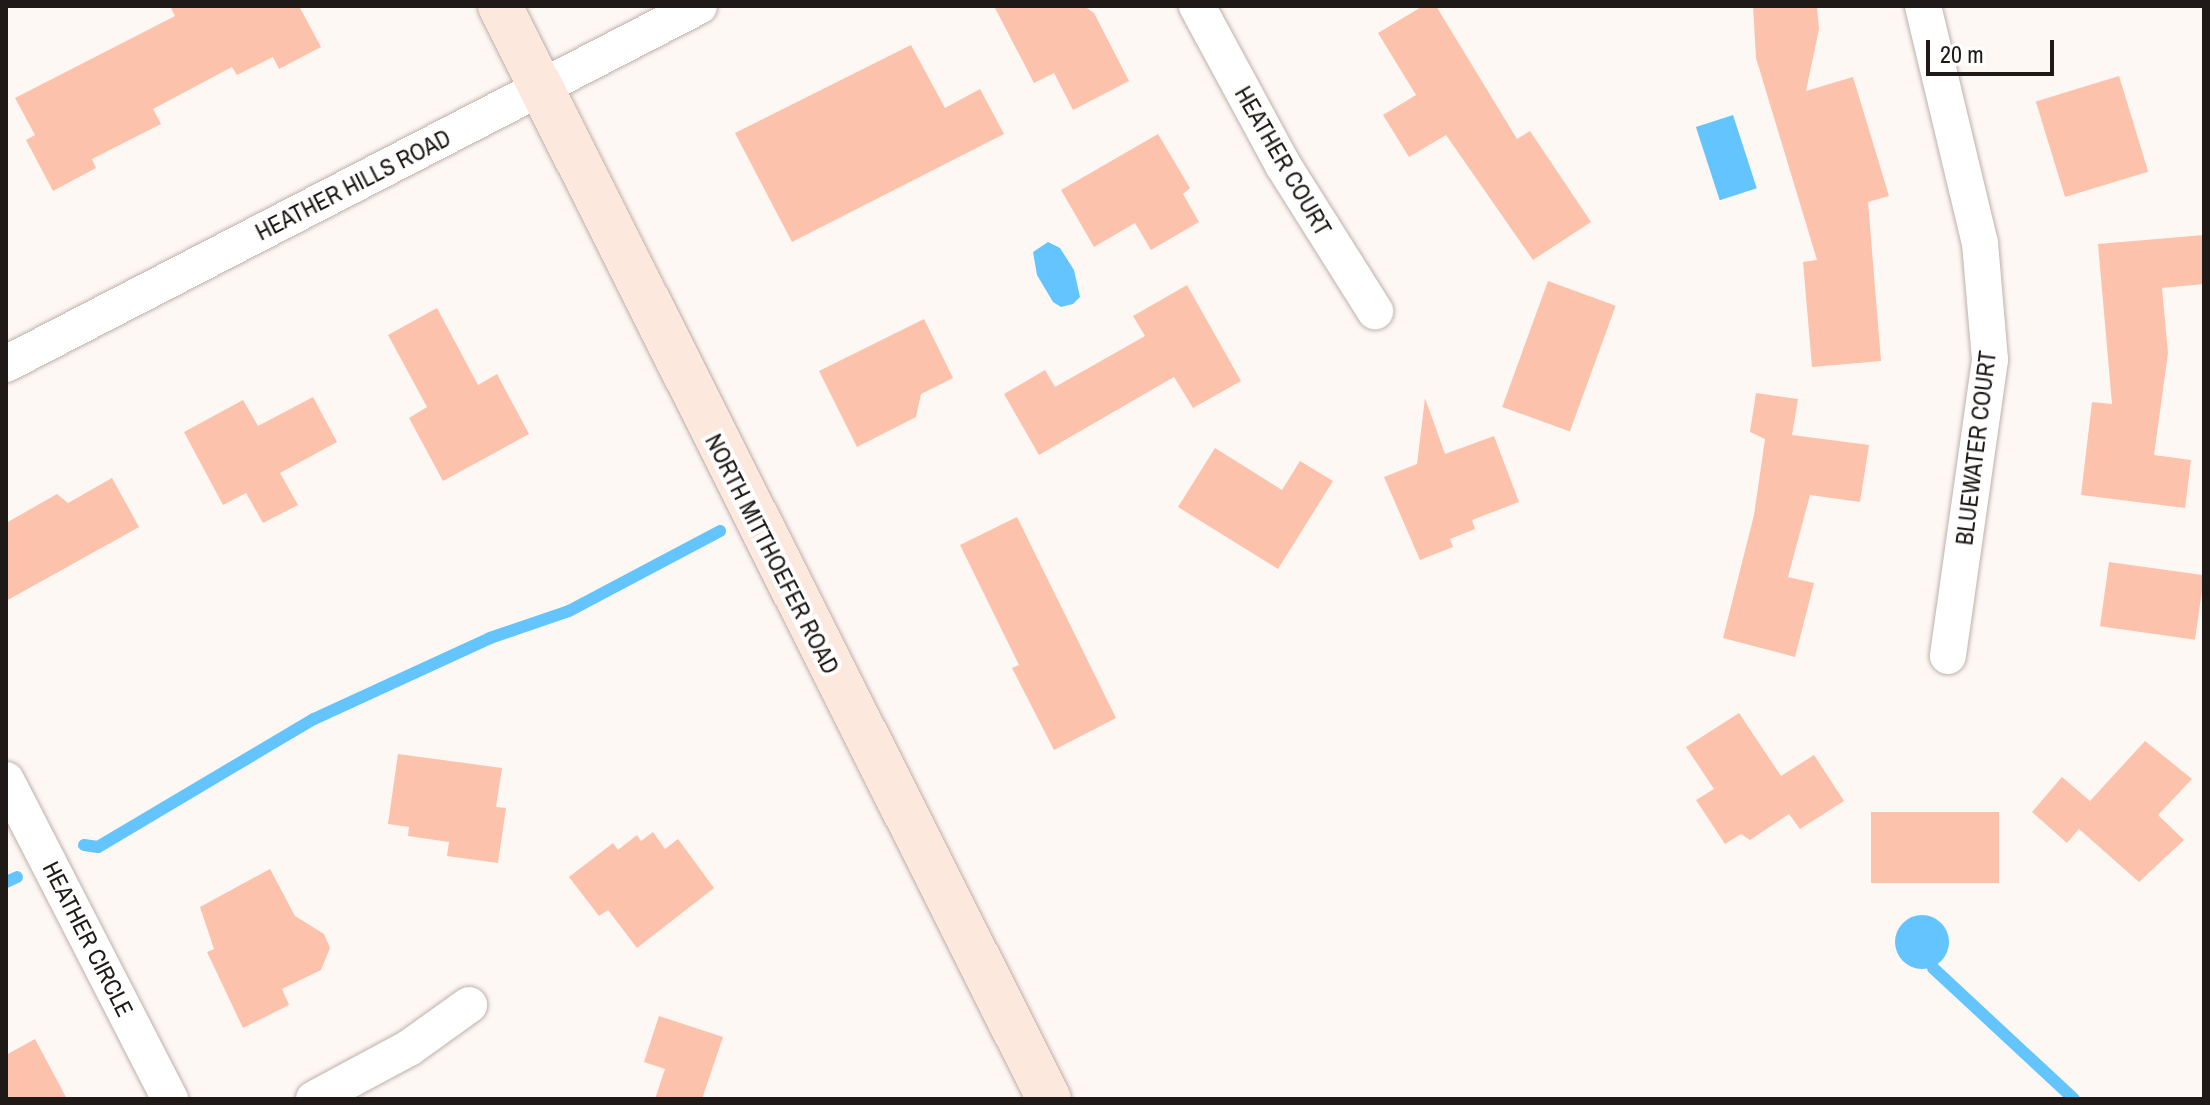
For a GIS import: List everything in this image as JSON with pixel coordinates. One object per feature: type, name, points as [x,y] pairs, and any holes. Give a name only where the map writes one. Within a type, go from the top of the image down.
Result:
[{"type":"main road","name":"NORTH MITTHOEFER ROAD","points":[[500,6],[1049,1099]]},
{"type":"street","name":"HEATHER HILLS ROAD","points":[[6,364],[699,6]]},
{"type":"street","name":"HEATHER COURT","points":[[1197,6],[1283,165],[1375,311]]},
{"type":"street","name":"BLUEWATER COURT","points":[[1923,6],[1980,243],[1990,360],[1948,656]]},
{"type":"street","name":"HEATHER CIRCLE","points":[[6,780],[170,1099]]},
{"type":"street","points":[[314,1099],[409,1048],[469,1005]]},
{"type":"water","points":[[1733,115],[1757,188],[1720,200],[1696,127]]},
{"type":"water","points":[[1048,242],[1060,248],[1074,270],[1080,297],[1073,304],[1061,307],[1053,302],[1037,275],[1033,252]]},
{"type":"water","points":[[1922,915],[1941,923],[1949,942],[1941,961],[1922,969],[1903,961],[1895,942],[1903,923]]},
{"type":"building","points":[[170,6],[299,6],[321,47],[279,69],[273,57],[237,75],[232,67],[153,109],[161,124],[92,159],[96,168],[53,191],[26,140],[35,135],[15,98],[175,16]]},
{"type":"building","points":[[994,6],[1084,6],[1094,13],[1129,81],[1073,110],[1054,73],[1034,83]]},
{"type":"building","points":[[1423,6],[1436,6],[1517,139],[1530,131],[1591,222],[1533,260],[1446,135],[1409,157],[1383,115],[1416,95],[1378,33]]},
{"type":"building","points":[[1753,6],[1817,6],[1819,29],[1806,91],[1853,77],[1889,196],[1868,202],[1881,361],[1812,367],[1803,262],[1817,260],[1756,58]]},
{"type":"building","points":[[911,45],[945,108],[980,89],[1004,134],[792,242],[735,133]]},
{"type":"building","points":[[2119,76],[2148,172],[2065,197],[2036,101]]},
{"type":"building","points":[[1158,134],[1190,188],[1183,194],[1199,222],[1151,250],[1135,223],[1094,247],[1061,190]]},
{"type":"building","points":[[2204,235],[2204,284],[2162,288],[2168,353],[2154,455],[2191,460],[2185,508],[2081,495],[2092,402],[2112,404],[2098,244]]},
{"type":"building","points":[[1548,281],[1616,306],[1570,432],[1502,407]]},
{"type":"building","points":[[1187,285],[1241,381],[1193,408],[1174,377],[1039,455],[1004,394],[1045,370],[1055,387],[1145,336],[1133,316]]},
{"type":"building","points":[[437,308],[478,385],[497,374],[529,434],[443,481],[409,418],[427,407],[388,335]]},
{"type":"building","points":[[924,319],[953,378],[921,394],[916,417],[857,447],[819,371]]},
{"type":"building","points":[[1756,393],[1798,399],[1792,435],[1869,445],[1860,502],[1810,495],[1788,577],[1814,583],[1795,657],[1723,638],[1754,515],[1765,439],[1750,432]]},
{"type":"building","points":[[313,397],[337,442],[280,473],[298,505],[263,523],[246,493],[223,505],[184,432],[243,400],[258,426]]},
{"type":"building","points":[[1425,398],[1445,454],[1494,436],[1519,502],[1472,520],[1475,529],[1450,539],[1453,547],[1420,560],[1384,477],[1417,464]]},
{"type":"building","points":[[1215,448],[1282,490],[1300,461],[1333,481],[1278,569],[1178,507]]},
{"type":"building","points":[[112,478],[139,527],[6,601],[6,523],[57,494],[68,503]]},
{"type":"building","points":[[1017,517],[1116,718],[1054,750],[1012,668],[1019,665],[960,545]]},
{"type":"building","points":[[2109,562],[2204,575],[2195,640],[2100,626]]},
{"type":"building","points":[[1739,713],[1781,776],[1814,755],[1844,801],[1800,829],[1789,814],[1750,840],[1741,834],[1725,844],[1696,800],[1714,789],[1686,747]]},
{"type":"building","points":[[2145,741],[2192,779],[2158,815],[2184,840],[2139,882],[2079,829],[2067,843],[2032,812],[2062,777],[2090,801]]},
{"type":"building","points":[[398,754],[502,768],[496,807],[506,808],[498,863],[447,856],[449,842],[408,836],[409,827],[388,824]]},
{"type":"building","points":[[1871,812],[1999,812],[1999,883],[1871,883]]},
{"type":"building","points":[[653,832],[665,849],[678,839],[714,888],[637,948],[608,910],[599,916],[569,877],[613,843],[618,850],[637,835],[641,841]]},
{"type":"building","points":[[270,869],[295,916],[324,934],[330,948],[321,970],[282,989],[289,1005],[243,1028],[207,952],[214,949],[200,907]]},
{"type":"building","points":[[659,1016],[723,1037],[702,1099],[655,1099],[665,1069],[644,1062]]},
{"type":"building","points":[[35,1039],[67,1099],[6,1099],[6,1055]]},
{"type":"waterway","points":[[84,845],[98,847],[314,719],[490,638],[569,611],[720,531]]},
{"type":"waterway","points":[[6,882],[17,877]]},
{"type":"waterway","points":[[1933,968],[2074,1099]]}]
